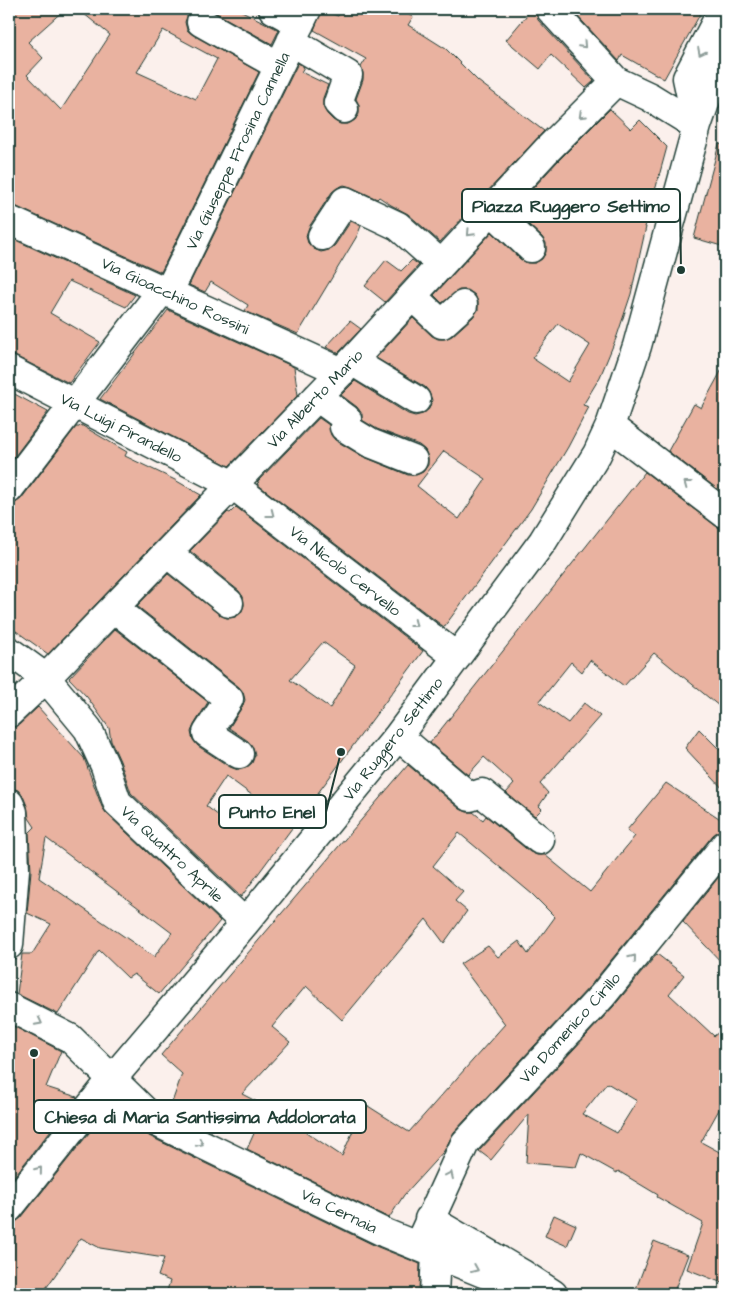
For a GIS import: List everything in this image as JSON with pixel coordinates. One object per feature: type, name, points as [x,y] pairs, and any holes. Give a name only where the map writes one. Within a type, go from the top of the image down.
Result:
[{"type":"street","points":[[273,9],[299,25],[348,75],[338,103],[344,109]]},
{"type":"street","points":[[550,9],[616,81],[650,97],[697,126]]},
{"type":"street","points":[[697,126],[687,78],[723,9]]},
{"type":"street","points":[[201,22],[279,66]]},
{"type":"street","name":"Via Giuseppe Frosina Cannella","points":[[9,488],[165,291],[299,25]]},
{"type":"street","name":"Via Ruggero Settimo","points":[[9,1208],[112,1079],[245,923],[398,736],[543,541],[597,454],[610,426],[637,346],[697,126],[712,83],[725,59]]},
{"type":"street","name":"Via Alberto Mario","points":[[9,713],[46,678],[347,366],[546,150],[616,81]]},
{"type":"street","points":[[322,236],[345,201],[398,226],[441,264]]},
{"type":"street","points":[[491,210],[531,248]]},
{"type":"street","name":"Via Gioacchino Rossini","points":[[9,220],[165,291],[347,366],[416,400]]},
{"type":"street","points":[[412,296],[442,324],[463,305]]},
{"type":"street","name":"Via Luigi Pirandello","points":[[9,370],[233,484]]},
{"type":"street","points":[[317,397],[347,419],[344,427],[370,443],[413,460]]},
{"type":"street","points":[[610,426],[725,514]]},
{"type":"street","name":"Via Nicolò Cervello","points":[[233,484],[456,657]]},
{"type":"street","points":[[167,553],[229,603]]},
{"type":"street","points":[[114,608],[229,699],[207,733],[239,754]]},
{"type":"street","name":"Via Quattro Aprile","points":[[9,651],[46,678],[88,729],[105,766],[117,802],[245,923]]},
{"type":"street","points":[[398,736],[470,797],[482,793],[540,840]]},
{"type":"street","points":[[9,804],[13,812],[15,870],[9,946]]},
{"type":"street","name":"Via Domenico Cirillo","points":[[434,1294],[427,1250],[429,1219],[465,1143],[602,996],[725,845]]},
{"type":"street","name":"Via Cernaia","points":[[9,1007],[70,1038],[156,1122],[385,1233],[510,1284],[525,1294]]},
{"type":"street","points":[[429,1219],[553,1294]]},
{"type":"building","points":[[9,9],[65,9],[28,42],[43,58],[27,75],[61,110],[110,35],[78,9],[193,9],[188,14],[185,22],[187,30],[259,72],[161,272],[15,206],[9,205]],"holes":[[[163,30],[217,59],[196,99],[137,72]]]},
{"type":"building","points":[[209,9],[238,9],[279,30],[272,44]]},
{"type":"building","points":[[342,9],[398,9],[413,17],[408,25],[446,49],[478,81],[544,131],[440,242],[408,214],[379,197],[377,199],[344,185],[332,192],[309,227],[306,236],[308,243],[314,249],[321,252],[329,250],[335,245],[351,221],[361,226],[357,236],[298,334],[245,311],[248,305],[211,282],[205,292],[189,285],[298,63],[304,67],[301,72],[328,85],[323,98],[323,106],[333,120],[340,124],[348,124],[355,120],[359,114],[359,105],[356,99],[363,80],[361,67],[366,59],[314,30],[322,10],[338,16]]},
{"type":"building","points":[[532,9],[535,9],[538,20],[594,81],[586,88],[551,55],[540,69],[506,40]]},
{"type":"building","points":[[571,9],[703,9],[664,79],[622,55],[619,61]]},
{"type":"building","points":[[610,109],[631,129],[640,120],[667,147],[645,227],[631,294],[617,336],[600,377],[583,405],[589,407],[568,447],[531,509],[444,627],[257,484],[259,482],[257,482],[319,418],[329,425],[331,435],[335,440],[362,456],[408,475],[416,475],[423,472],[428,465],[425,450],[419,445],[377,429],[362,420],[362,414],[357,407],[341,395],[355,381],[408,414],[415,416],[423,414],[429,409],[432,400],[425,387],[376,358],[413,318],[432,336],[438,339],[445,339],[452,336],[473,317],[478,310],[478,302],[475,295],[468,290],[459,290],[442,303],[434,295],[492,232],[520,259],[527,263],[535,263],[542,259],[546,252],[546,243],[513,210],[557,162]],"holes":[[[558,324],[590,345],[568,382],[532,358]],[[444,451],[486,479],[459,519],[417,486]]]},
{"type":"building","points":[[719,144],[725,145],[725,247],[694,238]]},
{"type":"building","points":[[9,237],[135,295],[126,307],[69,281],[50,313],[100,342],[69,383],[9,353]]},
{"type":"building","points":[[386,260],[401,271],[412,260],[419,265],[385,302],[365,286]]},
{"type":"building","points":[[168,310],[294,367],[298,395],[229,466],[100,399]]},
{"type":"building","points":[[350,321],[361,329],[338,353],[326,347]]},
{"type":"building","points":[[725,364],[725,495],[668,451],[694,404],[701,408]]},
{"type":"building","points":[[9,391],[48,412],[9,464]]},
{"type":"building","points":[[81,425],[127,452],[125,456],[201,495],[48,654],[9,626],[9,504],[21,499],[76,427]]},
{"type":"building","points":[[645,472],[716,526],[725,529],[725,711],[654,653],[624,686],[590,660],[582,672],[571,662],[539,702],[568,723],[584,703],[600,716],[540,784],[548,793],[539,806],[542,809],[535,816],[506,793],[514,784],[484,757],[468,775],[430,743]]},
{"type":"building","points":[[236,507],[423,651],[241,897],[131,793],[111,741],[109,728],[87,697],[69,678],[115,629],[208,702],[191,732],[193,740],[198,746],[230,767],[238,770],[246,768],[252,763],[255,755],[253,747],[248,741],[229,728],[245,700],[243,692],[137,606],[168,574],[220,615],[227,618],[235,617],[241,613],[244,605],[243,597],[239,591],[190,551],[228,512],[230,513]],"holes":[[[323,642],[355,665],[330,708],[290,680]],[[226,776],[256,798],[232,826],[206,806]]]},
{"type":"building","points":[[38,707],[84,758],[106,813],[220,921],[159,994],[134,974],[128,978],[99,950],[58,1014],[17,994],[22,954],[32,954],[51,924],[27,913],[31,871],[29,833],[35,827],[29,818],[23,796],[18,790],[9,787],[9,728],[19,725]],"holes":[[[46,838],[172,933],[154,957],[39,878]]]},
{"type":"building","points":[[699,729],[725,755],[725,791],[685,748]]},
{"type":"building","points":[[408,765],[460,809],[473,812],[483,820],[486,816],[530,852],[537,855],[545,855],[590,892],[635,836],[627,830],[666,783],[725,822],[725,830],[713,835],[590,986],[454,1132],[444,1151],[404,1195],[389,1218],[247,1149],[260,1120],[213,1105],[204,1128],[169,1111],[182,1074],[161,1055]],"holes":[[[459,833],[532,894],[555,917],[528,954],[519,941],[498,957],[488,946],[460,964],[505,1024],[409,1132],[368,1106],[355,1126],[342,1156],[300,1128],[302,1125],[242,1094],[290,1042],[272,1027],[306,986],[342,1020],[426,919],[444,943],[467,911],[455,901],[463,892],[433,866]]]},
{"type":"building","points":[[725,869],[725,966],[683,922]]},
{"type":"building","points":[[657,954],[684,975],[669,994],[714,1036],[725,1027],[725,1099],[701,1142],[725,1155],[725,1284],[687,1269],[703,1223],[657,1197],[658,1195],[618,1171],[617,1173],[581,1153],[576,1167],[526,1163],[529,1114],[491,1160],[479,1151],[613,1007]],"holes":[[[607,1083],[637,1101],[617,1133],[582,1114]]]},
{"type":"building","points":[[9,1024],[61,1051],[46,1087],[77,1097],[9,1183]]},
{"type":"building","points":[[105,1113],[140,1128],[149,1136],[378,1247],[420,1264],[419,1294],[166,1294],[170,1281],[158,1276],[164,1258],[100,1248],[81,1238],[42,1294],[9,1294],[9,1223],[21,1218]]},
{"type":"building","points":[[554,1215],[576,1225],[567,1246],[545,1236]]},
{"type":"building","points":[[654,1241],[688,1255],[673,1294],[634,1294]]},
{"type":"place","name":"Piazza Ruggero Settimo","points":[[681,270]]},
{"type":"place","name":"Punto Enel","points":[[341,752]]},
{"type":"place","name":"Chiesa di Maria Santissima Addolorata","points":[[34,1053]]}]
